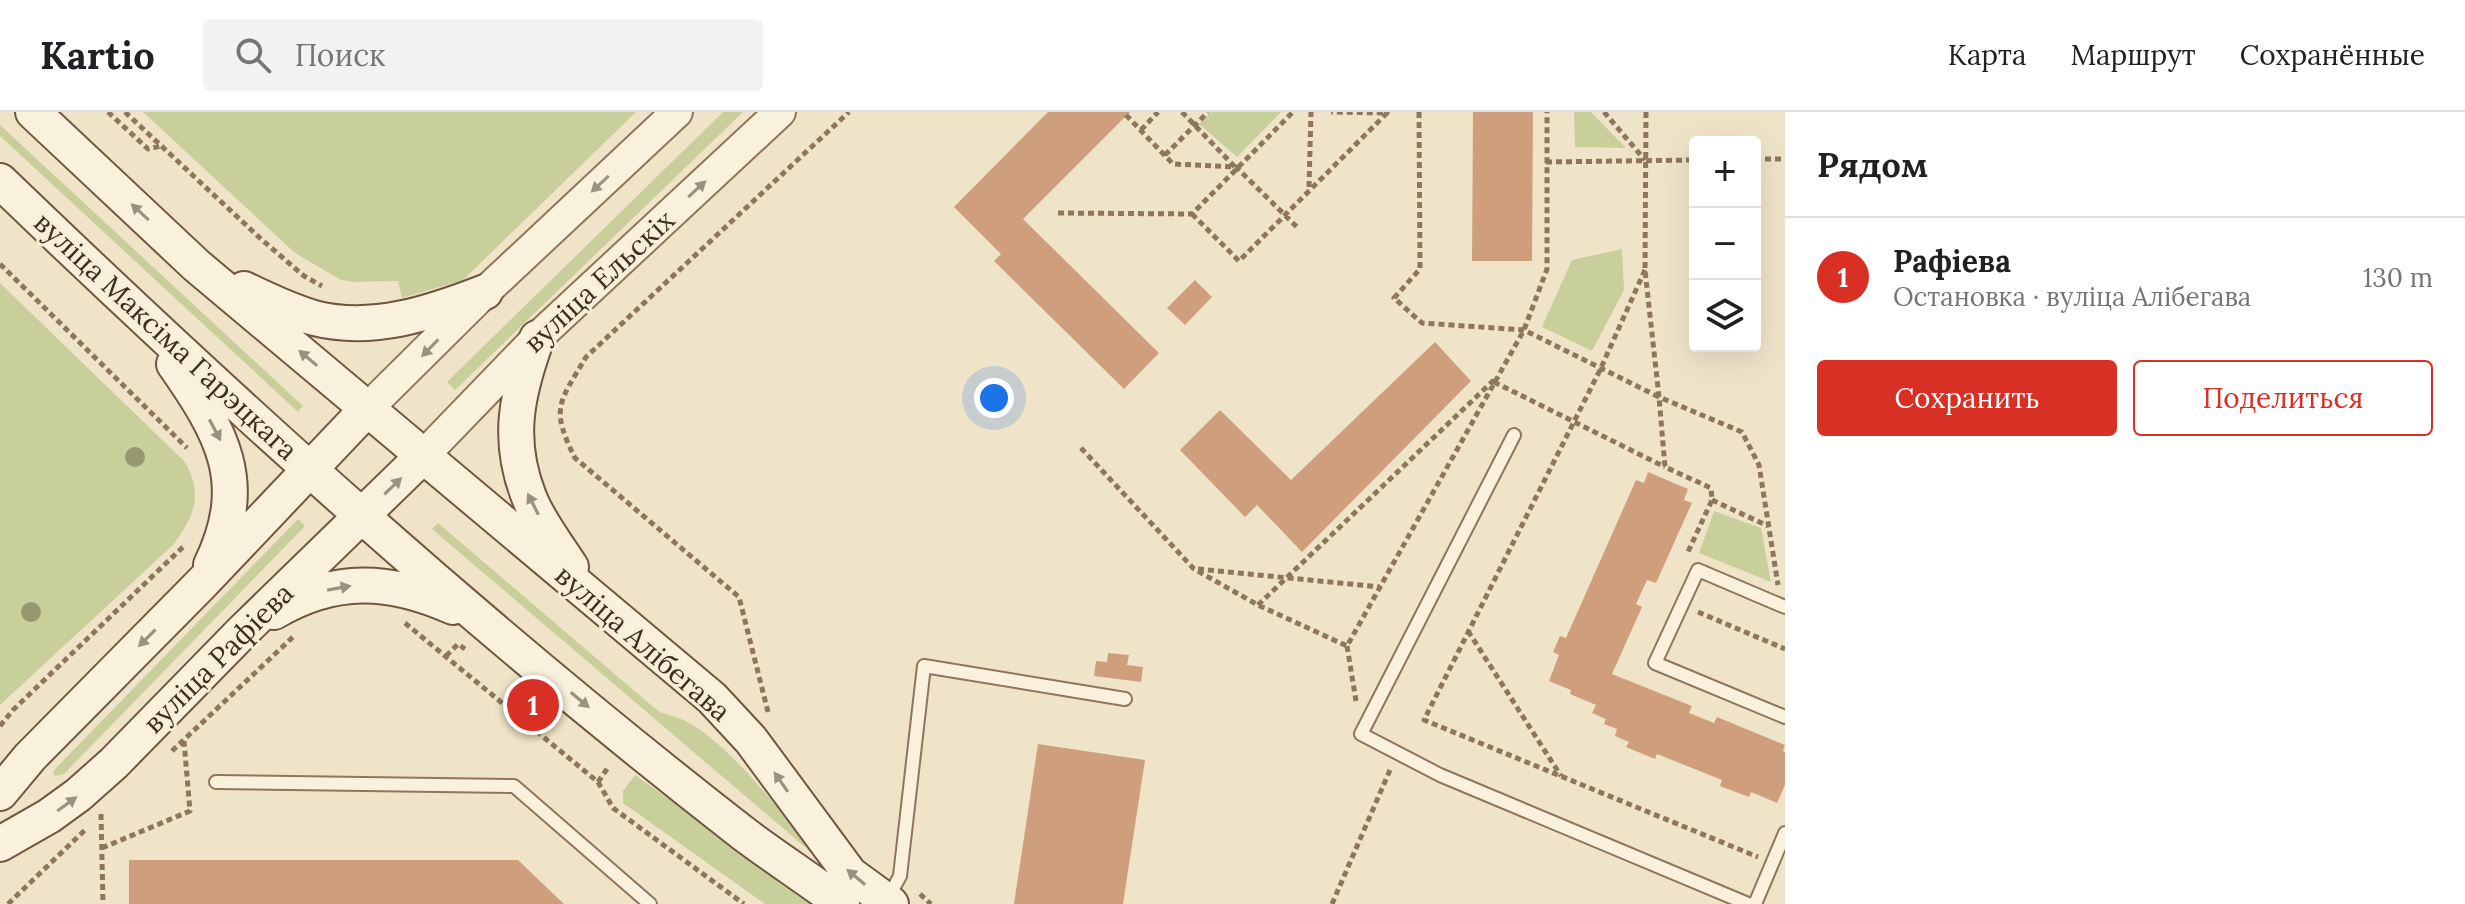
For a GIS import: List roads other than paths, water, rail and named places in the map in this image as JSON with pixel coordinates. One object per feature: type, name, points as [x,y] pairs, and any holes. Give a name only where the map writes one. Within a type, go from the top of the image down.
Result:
[{"type":"main road","points":[[0,793],[30,757],[202,583],[321,480],[368,408],[197,266],[33,112]]},
{"type":"main road","name":"вуліца Максіма Гарэцкага","points":[[0,181],[142,318],[321,480]]},
{"type":"main road","points":[[197,266],[280,306],[316,319],[358,323],[384,322],[440,310],[485,292]]},
{"type":"main road","points":[[142,318],[197,397],[221,439],[229,470],[229,509],[223,540],[202,583]]},
{"type":"main road","points":[[537,338],[521,382],[516,411],[520,470],[529,499],[588,595]]},
{"type":"main road","name":"вуліца Алібегава","points":[[368,408],[712,698],[751,740],[850,874],[892,893]]},
{"type":"main road","name":"вуліца Рафіева","points":[[0,844],[49,816],[114,763],[243,631],[424,455]]},
{"type":"main road","points":[[321,480],[361,516],[466,630]]},
{"type":"main road","points":[[243,631],[305,597],[328,589],[360,585],[415,591],[842,904]]},
{"type":"street","points":[[368,408],[485,292],[677,112]]},
{"type":"street","name":"вуліца Ельскіх","points":[[424,455],[537,338],[780,112]]},
{"type":"lane","points":[[1514,435],[1361,734],[1468,787],[1748,904]]},
{"type":"lane","points":[[1784,606],[1698,570],[1655,663],[1785,717]]},
{"type":"lane","points":[[892,893],[924,666],[1125,699]]},
{"type":"lane","points":[[216,782],[514,786],[650,904]]},
{"type":"lane","points":[[1755,904],[1785,833]]},
{"type":"place","name":"Рафіева","points":[[533,705]]}]
